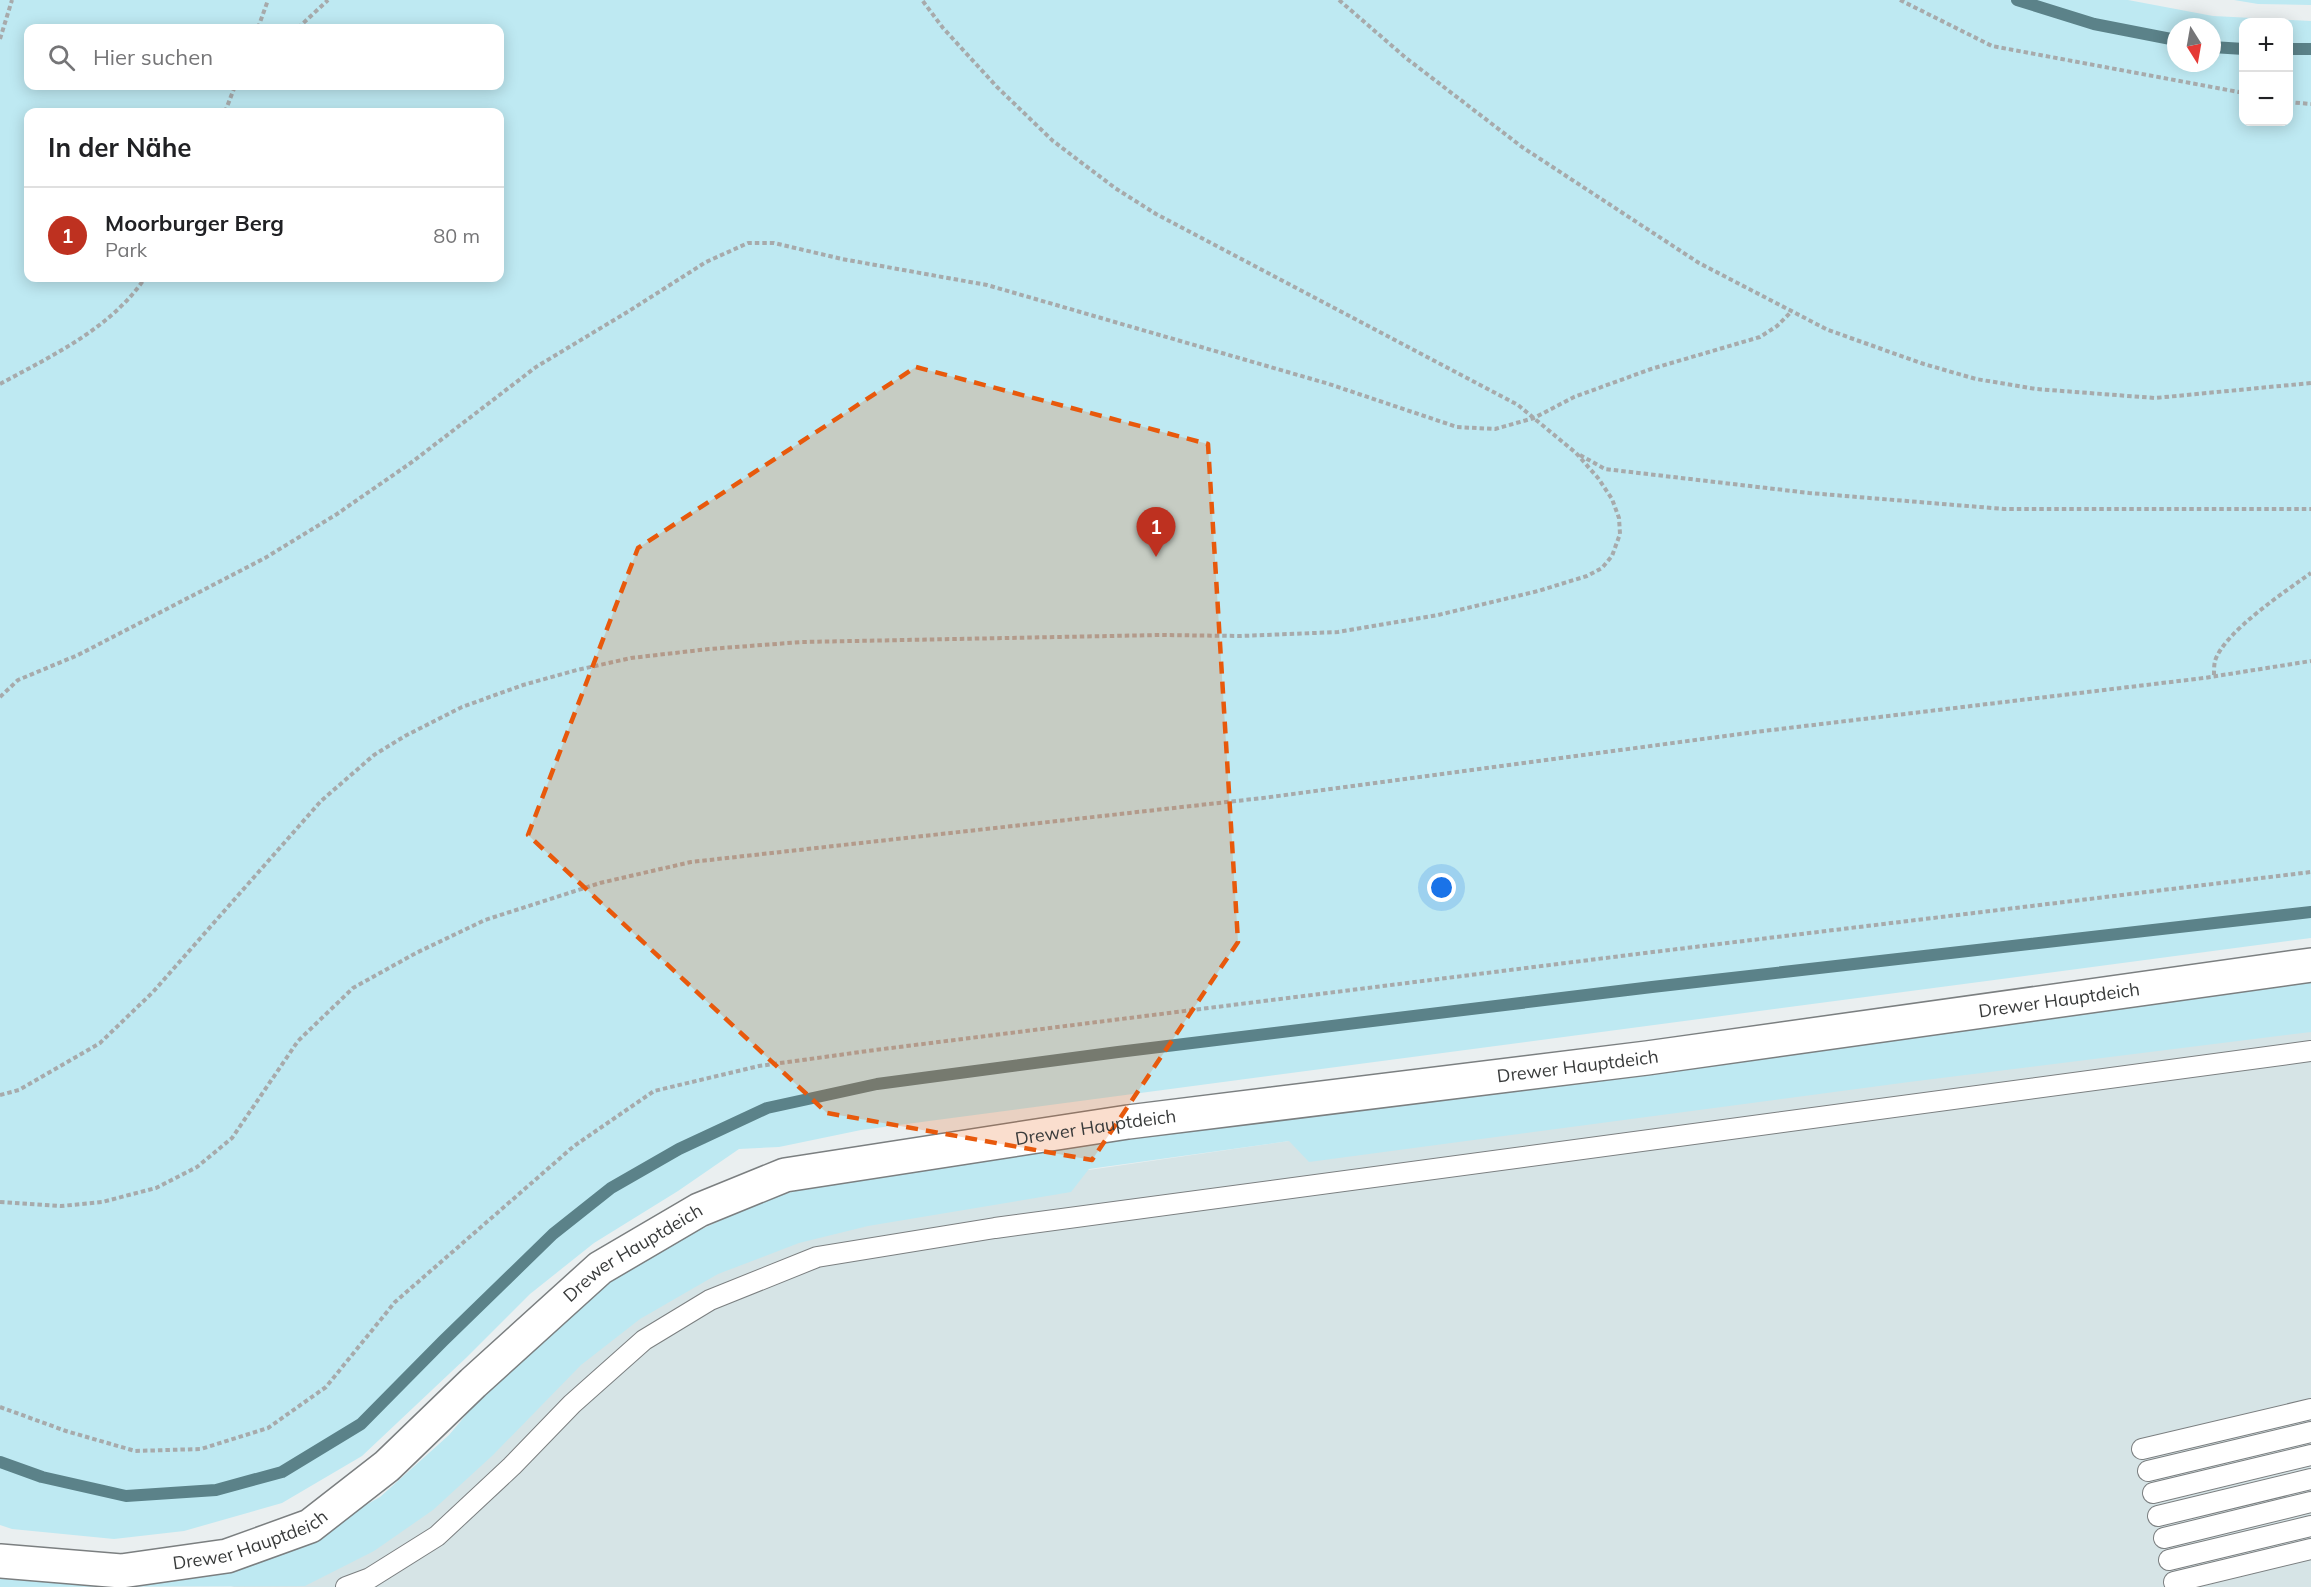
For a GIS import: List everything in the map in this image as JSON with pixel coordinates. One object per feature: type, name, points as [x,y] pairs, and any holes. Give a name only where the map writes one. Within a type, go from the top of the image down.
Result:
[{"type":"street","name":"Drewer Hauptdeich","points":[[0,1561],[121,1571],[227,1556],[310,1526],[387,1466],[472,1383],[600,1269],[699,1210],[785,1175],[1128,1122],[1647,1058],[2311,965]]},
{"type":"lane","points":[[346,1587],[370,1578],[438,1536],[512,1466],[572,1404],[644,1340],[710,1300],[816,1257],[995,1228],[2311,1051]]},
{"type":"lane","points":[[2142,1449],[2311,1409]]},
{"type":"lane","points":[[2148,1471],[2311,1432]]},
{"type":"lane","points":[[2153,1493],[2311,1455]]},
{"type":"lane","points":[[2158,1516],[2311,1479]]},
{"type":"lane","points":[[2164,1538],[2311,1502]]},
{"type":"lane","points":[[2169,1560],[2311,1526]]},
{"type":"lane","points":[[2174,1582],[2311,1549]]},
{"type":"path","points":[[0,39],[12,0]]},
{"type":"path","points":[[259,24],[268,0]]},
{"type":"path","points":[[302,24],[328,0]]},
{"type":"path","points":[[0,1095],[19,1090],[100,1043],[153,992],[321,801],[374,755],[405,736],[462,707],[523,685],[631,658],[802,642],[1160,635],[1241,636],[1338,632],[1438,615],[1538,591],[1587,576],[1602,568],[1612,556],[1620,534],[1619,518],[1612,499],[1598,478],[1576,453],[1518,405],[1156,214],[1116,188],[1053,141],[997,87],[943,28],[922,0]]},
{"type":"path","points":[[1339,0],[1406,58],[1522,147],[1699,263],[1828,330],[1924,364],[1976,379],[2036,389],[2155,398],[2311,383]]},
{"type":"path","points":[[1900,0],[1992,46],[2239,92]]},
{"type":"path","points":[[227,108],[233,90]]},
{"type":"path","points":[[2293,102],[2311,104]]},
{"type":"path","points":[[0,697],[18,680],[78,655],[265,558],[337,514],[412,462],[536,367],[706,262],[748,243],[774,243],[820,254],[987,285],[1329,384],[1457,427],[1495,429],[1534,418],[1574,398],[1651,369],[1760,337],[1777,326],[1791,312]]},
{"type":"path","points":[[0,384],[67,349],[107,319],[142,282]]},
{"type":"path","points":[[1576,453],[1605,468],[1616,470],[1809,493],[2004,509],[2311,509]]},
{"type":"path","points":[[2214,676],[2215,661],[2229,639],[2271,602],[2311,573]]},
{"type":"path","points":[[0,1202],[23,1206],[61,1206],[102,1202],[156,1188],[197,1167],[232,1138],[298,1041],[353,988],[416,953],[485,920],[600,883],[692,862],[1275,797],[1755,732],[2214,676],[2311,661]]},
{"type":"path","points":[[2213,883],[2311,872]]},
{"type":"highlighted area","points":[[916,367],[1208,444],[1238,942],[1092,1160],[827,1113],[528,835],[638,548]]},
{"type":"shaded area","points":[[0,0],[2128,0],[2213,16],[2252,18],[2239,18],[2239,126],[2293,126],[2293,20],[2311,21],[2311,938],[861,1130],[779,1147],[739,1149],[678,1191],[594,1243],[530,1294],[362,1456],[282,1503],[184,1531],[114,1539],[12,1529],[0,1525]]},
{"type":"shaded area","points":[[2234,0],[2311,0],[2311,5],[2258,4]]},
{"type":"shaded area","points":[[2311,978],[2311,1032],[1909,1082],[1309,1162],[1289,1141],[1089,1169],[1071,1192],[868,1226],[799,1243],[718,1274],[640,1319],[581,1365],[493,1455],[433,1510],[374,1551],[305,1586],[0,1587],[0,1564],[37,1573],[319,1531],[380,1497],[449,1435],[516,1356],[616,1274],[670,1244],[762,1201],[835,1179],[963,1158]]},
{"type":"shaded area","points":[[2311,1007],[2311,1587],[231,1587],[321,1556],[663,1276],[930,1193],[1289,1141]]},
{"type":"waterway","points":[[2017,0],[2094,24],[2167,38]]},
{"type":"waterway","points":[[2221,48],[2239,49]]},
{"type":"waterway","points":[[2293,49],[2311,49]]},
{"type":"waterway","points":[[0,1462],[42,1477],[126,1496],[216,1490],[282,1472],[361,1424],[553,1234],[611,1188],[679,1149],[767,1108],[877,1084],[1118,1052],[1652,987],[2311,912]]},
{"type":"place","name":"Moorburger Berg","points":[[1156,557]]}]
